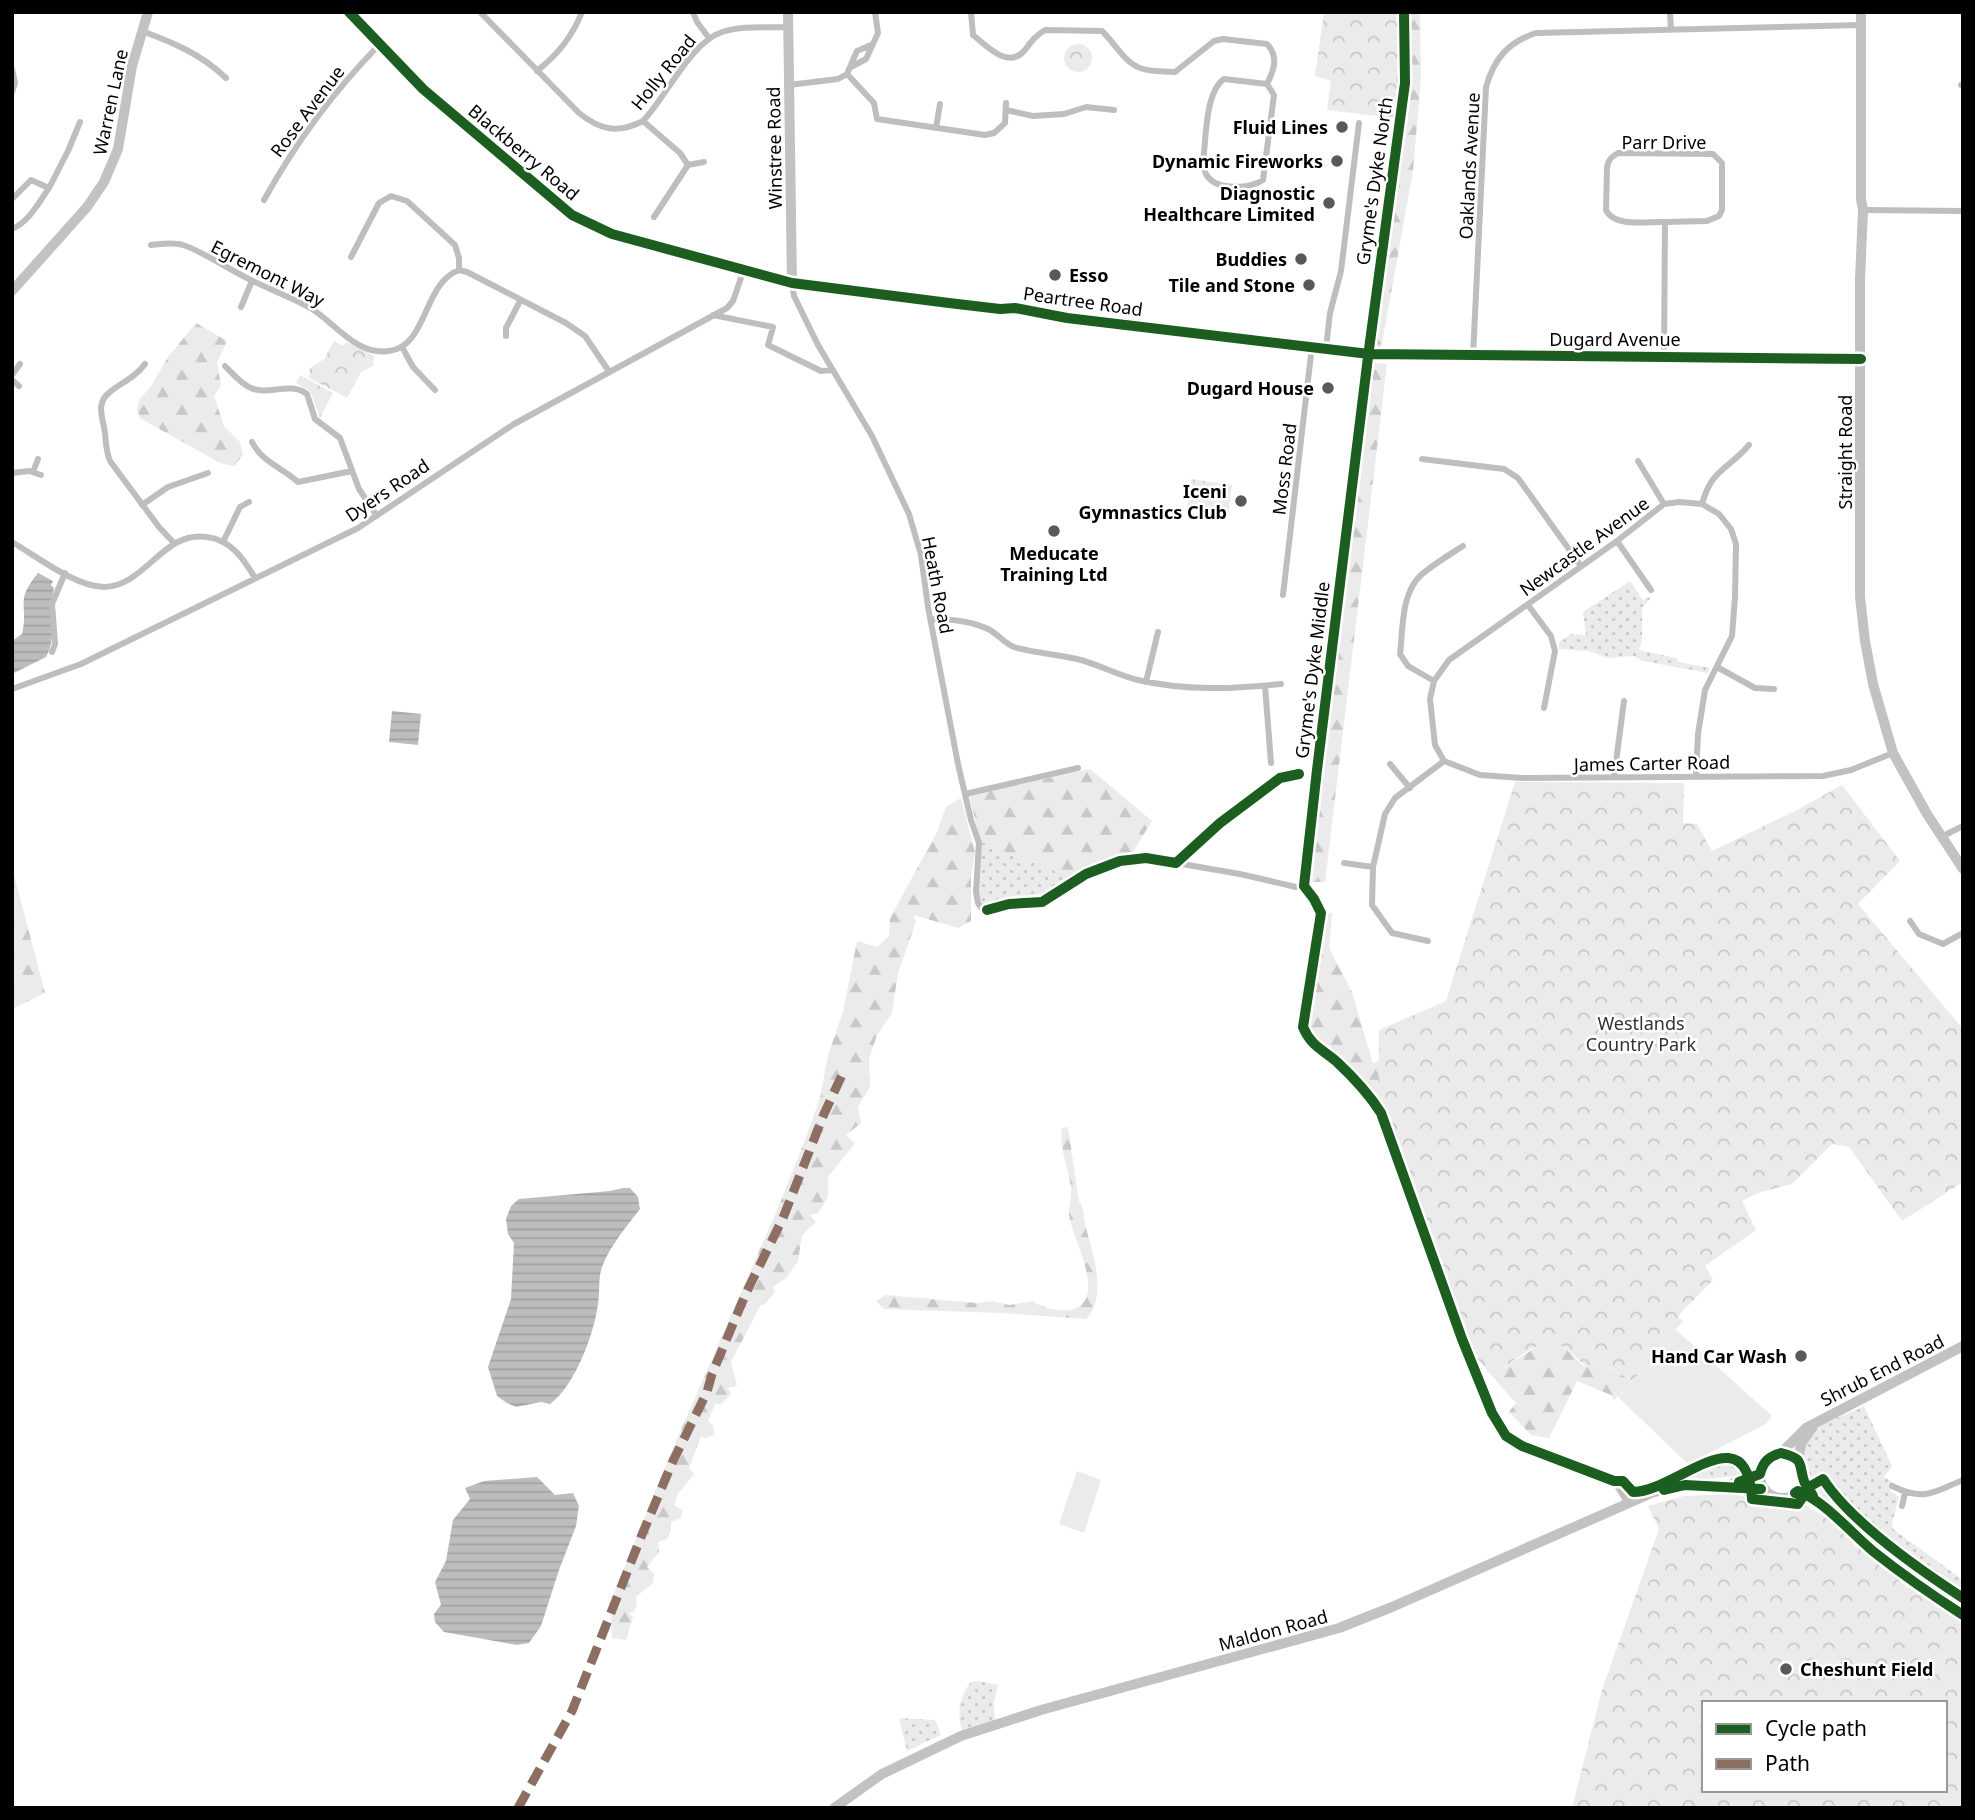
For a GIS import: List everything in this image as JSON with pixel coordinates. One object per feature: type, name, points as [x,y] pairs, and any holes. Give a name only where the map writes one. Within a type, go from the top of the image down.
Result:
[{"type":"street","name":"Warren Lane","points":[[12,291],[69,228],[104,182],[118,149],[132,66],[148,12]]},
{"type":"street","name":"Blackberry Road","points":[[349,12],[423,89],[572,215],[612,234],[792,283]]},
{"type":"street","name":"Holly Road","points":[[480,12],[579,113],[603,129],[620,130],[643,121],[654,110],[697,50],[709,38],[724,30],[788,27]]},
{"type":"street","points":[[537,71],[556,56],[567,42],[582,12]]},
{"type":"street","points":[[693,12],[709,38]]},
{"type":"street","name":"Winstree Road","points":[[788,12],[792,283]]},
{"type":"street","points":[[851,67],[866,59],[879,27],[875,12]]},
{"type":"street","points":[[971,12],[973,35],[1007,59],[1022,54],[1038,34],[1045,30],[1102,31],[1132,64],[1141,69],[1159,71],[1175,72],[1214,41],[1223,39],[1266,44],[1272,50],[1275,62],[1274,71],[1267,84]]},
{"type":"street","points":[[1670,12],[1671,29]]},
{"type":"street","name":"Straight Road","points":[[1861,12],[1863,210],[1860,597],[1865,640],[1873,684],[1893,753],[1927,814],[1963,869]]},
{"type":"street","name":"Oaklands Avenue","points":[[1473,356],[1486,87],[1490,71],[1509,46],[1521,37],[1536,33],[1861,25]]},
{"type":"street","points":[[142,31],[183,46],[202,57],[226,78]]},
{"type":"street","name":"Rose Avenue","points":[[264,200],[287,157],[316,116],[379,45]]},
{"type":"street","points":[[789,85],[829,82],[847,75],[857,51],[871,45]]},
{"type":"street","points":[[12,69],[15,83],[12,92]]},
{"type":"street","points":[[847,75],[874,103],[877,119],[985,135],[994,133],[1004,123],[1006,106],[1033,116],[1064,114],[1086,107],[1114,110]]},
{"type":"street","points":[[1224,79],[1267,84],[1274,95],[1262,180],[1254,186],[1240,187],[1213,181],[1206,174],[1203,163],[1211,94],[1224,79]]},
{"type":"street","points":[[936,128],[940,104]]},
{"type":"street","points":[[643,121],[680,153],[688,165]]},
{"type":"street","points":[[12,229],[32,212],[49,188],[80,122]]},
{"type":"street","points":[[1326,348],[1330,313],[1341,271],[1359,123]]},
{"type":"street","name":"Parr Drive","points":[[1618,153],[1713,154],[1719,158],[1722,163],[1722,210],[1719,216],[1707,221],[1665,222],[1619,221],[1609,215],[1606,210],[1607,168],[1612,157],[1618,153]]},
{"type":"street","points":[[654,217],[688,165],[704,162]]},
{"type":"street","points":[[12,199],[31,180],[49,188]]},
{"type":"street","points":[[351,257],[379,203],[391,196],[407,201],[454,245],[459,258],[458,270]]},
{"type":"street","points":[[1863,210],[1963,211]]},
{"type":"street","points":[[1664,357],[1665,222]]},
{"type":"street","points":[[164,243],[165,254]]},
{"type":"street","name":"Egremont Way","points":[[151,245],[182,244],[310,308],[358,345],[372,351],[389,351],[402,347]]},
{"type":"street","name":"Dyers Road","points":[[12,690],[81,664],[358,528],[503,430],[608,370],[727,308],[733,301],[744,269]]},
{"type":"street","points":[[435,390],[413,367],[402,347],[413,335],[444,278],[458,270],[478,277],[566,323],[585,336],[608,370]]},
{"type":"street","points":[[241,307],[252,281]]},
{"type":"street","name":"Peartree Road","points":[[792,283],[970,305],[1016,308],[1067,318],[1369,354]]},
{"type":"street","name":"Heath Road","points":[[792,283],[794,296],[831,370],[872,436],[909,514],[922,555],[930,619],[965,794],[979,843],[976,892],[978,903],[982,909],[1042,902],[1086,874],[1120,861],[1146,858],[1176,863]]},
{"type":"street","points":[[506,336],[506,328],[520,301]]},
{"type":"street","points":[[713,315],[773,327],[768,345],[821,371],[831,370]]},
{"type":"street","name":"Moss Road","points":[[1283,595],[1312,346]]},
{"type":"street","name":"Dugard Avenue","points":[[1369,354],[1860,359]]},
{"type":"street","points":[[19,386],[12,377],[20,364]]},
{"type":"street","points":[[145,364],[132,379],[108,393],[102,402],[100,413],[110,461],[174,543]]},
{"type":"street","points":[[225,366],[237,379],[253,389],[295,388],[303,391],[309,397],[315,419],[340,438],[359,489],[377,516]]},
{"type":"street","points":[[252,442],[263,458],[282,467],[298,482],[352,471]]},
{"type":"street","points":[[1696,776],[1704,690],[1732,636],[1735,597],[1735,544],[1731,529],[1719,514],[1702,504],[1707,486],[1722,468],[1739,457],[1749,445]]},
{"type":"street","points":[[33,472],[38,459]]},
{"type":"street","points":[[1422,459],[1504,469],[1518,478],[1581,566]]},
{"type":"street","points":[[1638,461],[1664,504]]},
{"type":"street","points":[[12,473],[23,471],[41,475]]},
{"type":"street","points":[[142,505],[167,487],[208,474]]},
{"type":"street","points":[[223,542],[240,507],[249,502]]},
{"type":"street","name":"Newcastle Avenue","points":[[1434,681],[1449,660],[1617,541],[1664,504],[1702,504]]},
{"type":"street","points":[[12,542],[91,585],[116,585],[143,571],[174,543],[195,536],[213,538],[239,553],[255,578]]},
{"type":"street","points":[[1617,541],[1651,590]]},
{"type":"street","points":[[1428,941],[1392,933],[1380,918],[1372,905],[1373,867],[1385,814],[1395,798],[1444,761],[1435,745],[1432,731],[1430,699],[1434,681],[1408,666],[1400,654],[1412,587],[1420,576],[1462,546]]},
{"type":"street","points":[[52,652],[55,644],[52,604],[65,573]]},
{"type":"street","points":[[1528,605],[1551,636],[1555,651],[1544,708]]},
{"type":"street","points":[[930,619],[973,624],[989,630],[1016,648],[1080,660],[1146,682],[1205,688],[1281,684]]},
{"type":"street","points":[[1146,682],[1158,632]]},
{"type":"street","points":[[1717,667],[1755,688],[1774,690]]},
{"type":"street","points":[[1265,686],[1271,764]]},
{"type":"street","points":[[1614,778],[1624,701]]},
{"type":"street","name":"James Carter Road","points":[[1444,761],[1480,775],[1522,778],[1823,776],[1851,771],[1893,753]]},
{"type":"street","points":[[1390,764],[1410,788]]},
{"type":"street","points":[[965,794],[1078,768]]},
{"type":"street","points":[[1176,863],[1220,823],[1280,778],[1299,774]]},
{"type":"street","points":[[1943,836],[1963,825]]},
{"type":"street","points":[[1176,863],[1296,887]]},
{"type":"street","points":[[1344,863],[1373,867]]},
{"type":"street","points":[[1910,921],[1919,934],[1943,944],[1963,933]]},
{"type":"street","name":"Shrub End Road","points":[[1781,1453],[1797,1436],[1816,1422],[1963,1346]]},
{"type":"street","name":"Shrub End Road","points":[[1798,1461],[1801,1444],[1816,1422]]},
{"type":"street","points":[[1506,1436],[1522,1446],[1614,1480],[1627,1502]]},
{"type":"street","points":[[1804,1480],[1798,1491],[1783,1498],[1772,1496],[1765,1489],[1760,1474],[1762,1466],[1769,1458],[1781,1453],[1798,1461],[1804,1471],[1804,1480],[1816,1502]]},
{"type":"street","name":"Maldon Road","points":[[1722,1486],[1760,1474]]},
{"type":"street","points":[[1892,1486],[1905,1493],[1924,1495],[1939,1492],[1963,1480]]},
{"type":"street","name":"Maldon Road","points":[[834,1808],[883,1774],[961,1736],[1041,1710],[1339,1628],[1654,1492],[1685,1485],[1765,1489]]},
{"type":"street","points":[[1798,1491],[1816,1502],[1925,1590],[1963,1615]]},
{"type":"street","points":[[1902,1506],[1905,1493]]},
{"type":"green space","points":[[1324,12],[1401,12],[1394,118],[1327,110],[1331,81],[1315,76]]},
{"type":"green space","points":[[1392,12],[1420,12],[1421,78],[1413,171],[1381,349],[1362,349],[1394,134]]},
{"type":"green space","points":[[1078,44],[1088,48],[1092,58],[1088,68],[1078,72],[1068,68],[1064,58],[1068,48]]},
{"type":"green space","points":[[196,323],[227,341],[217,363],[221,385],[214,396],[224,426],[240,442],[243,455],[234,466],[220,463],[140,418],[137,410],[139,400],[151,386],[168,357]]},
{"type":"green space","points":[[334,341],[343,346],[346,342],[374,356],[373,366],[361,372],[347,398],[309,378],[310,368],[324,359]]},
{"type":"green space","points":[[1365,362],[1387,364],[1325,882],[1299,882],[1325,664]]},
{"type":"green space","points":[[300,375],[333,393],[320,418],[310,391],[296,383]]},
{"type":"green space","points":[[1191,479],[1232,485],[1228,515],[1187,509]]},
{"type":"green space","points":[[1630,581],[1643,600],[1649,597],[1650,599],[1642,608],[1642,639],[1639,650],[1710,668],[1708,673],[1643,661],[1633,656],[1608,658],[1589,651],[1559,649],[1559,642],[1571,634],[1586,635],[1583,612]]},
{"type":"green space","points":[[1090,769],[1152,821],[1131,855],[1091,869],[1070,880],[1043,864],[1007,854],[993,842],[981,843],[969,795]]},
{"type":"green space","name":"Westlands Country Park","points":[[1515,782],[1684,783],[1683,823],[1697,824],[1712,851],[1842,785],[1900,861],[1858,904],[1963,1029],[1963,1182],[1902,1221],[1849,1147],[1832,1144],[1792,1184],[1761,1192],[1742,1201],[1756,1230],[1705,1266],[1713,1280],[1681,1313],[1678,1317],[1683,1321],[1633,1381],[1609,1367],[1596,1373],[1556,1344],[1537,1346],[1527,1351],[1492,1376],[1471,1351],[1378,1107],[1379,1030],[1446,1001]]},
{"type":"green space","points":[[961,798],[975,852],[971,877],[971,921],[958,928],[914,915],[916,921],[898,973],[892,1013],[877,1035],[869,1059],[870,1087],[858,1107],[861,1123],[846,1135],[855,1143],[828,1177],[828,1197],[818,1213],[810,1215],[816,1222],[802,1235],[798,1261],[787,1277],[773,1287],[775,1292],[765,1304],[760,1306],[731,1362],[737,1386],[728,1388],[731,1394],[721,1404],[715,1404],[708,1421],[713,1425],[714,1435],[705,1438],[701,1436],[689,1468],[694,1474],[678,1494],[674,1505],[682,1510],[681,1518],[671,1522],[667,1539],[658,1542],[659,1552],[647,1567],[654,1574],[653,1583],[636,1597],[634,1612],[628,1613],[633,1617],[626,1640],[612,1638],[610,1603],[670,1455],[778,1208],[820,1098],[828,1055],[843,1012],[857,941],[877,947],[889,936],[890,918],[937,832],[946,807]]},
{"type":"green space","points":[[993,842],[1007,854],[1043,864],[1073,881],[1042,902],[982,909],[976,892],[979,843]]},
{"type":"green space","points":[[12,867],[45,993],[12,1009]]},
{"type":"green space","points":[[1321,913],[1332,913],[1329,948],[1352,992],[1373,1064],[1380,1059],[1378,1107],[1335,1066],[1313,1050],[1304,1039],[1301,1029]]},
{"type":"green space","points":[[1068,1127],[1079,1202],[1097,1275],[1096,1299],[1093,1310],[1086,1319],[884,1309],[876,1301],[886,1295],[977,1303],[993,1301],[1009,1305],[1033,1301],[1060,1310],[1069,1310],[1081,1304],[1087,1295],[1088,1282],[1086,1267],[1069,1214],[1071,1187],[1061,1135],[1062,1128]]},
{"type":"green space","points":[[1675,1329],[1772,1416],[1766,1424],[1688,1464],[1618,1397]]},
{"type":"green space","points":[[1554,1342],[1567,1350],[1583,1366],[1608,1367],[1633,1381],[1614,1400],[1611,1395],[1577,1381],[1549,1438],[1531,1435],[1509,1412],[1516,1403],[1492,1376],[1542,1343]]},
{"type":"green space","points":[[1864,1406],[1892,1466],[1884,1477],[1894,1483],[1890,1491],[1899,1497],[1893,1529],[1963,1580],[1963,1609],[1864,1538],[1817,1490],[1805,1468],[1804,1447],[1814,1432]]},
{"type":"green space","points":[[1723,1459],[1738,1463],[1746,1475],[1656,1487]]},
{"type":"green space","points":[[1077,1471],[1101,1480],[1084,1533],[1059,1524]]},
{"type":"green space","name":"Cheshunt Field","points":[[1726,1494],[1797,1501],[1831,1520],[1904,1585],[1963,1622],[1963,1808],[1572,1808],[1602,1690],[1659,1529],[1648,1506],[1684,1496]]},
{"type":"green space","points":[[971,1682],[998,1685],[994,1703],[995,1721],[962,1731],[959,1712],[962,1699]]},
{"type":"green space","points":[[899,1718],[935,1720],[941,1735],[907,1751]]},
{"type":"shaded area","points":[[38,573],[53,581],[50,649],[46,657],[12,674],[12,641],[22,634],[24,597]]},
{"type":"shaded area","points":[[392,711],[421,714],[418,745],[389,742]]},
{"type":"shaded area","points":[[630,1188],[638,1197],[640,1209],[605,1259],[600,1276],[596,1316],[588,1344],[575,1372],[559,1396],[550,1404],[541,1402],[516,1407],[507,1403],[497,1396],[488,1367],[511,1299],[514,1243],[508,1234],[506,1219],[511,1206],[519,1199]]},
{"type":"shaded area","points":[[537,1477],[555,1495],[573,1493],[579,1506],[576,1526],[541,1626],[529,1643],[517,1645],[444,1632],[435,1622],[434,1614],[441,1605],[435,1582],[446,1561],[453,1520],[470,1499],[465,1488],[484,1481]]},
{"type":"marked path","points":[[518,1808],[572,1711],[673,1461],[707,1392],[746,1293],[783,1218],[842,1075]]},
{"type":"cycle path","points":[[349,12],[423,89],[572,215],[612,234],[792,283],[1000,309],[1015,308],[1067,318],[1369,354],[1861,359]]},
{"type":"cycle path","name":"Gryme's Dyke North","points":[[1404,12],[1405,83],[1369,349],[1304,886],[1321,913],[1303,1027],[1313,1043],[1349,1074],[1381,1113],[1462,1339],[1492,1413],[1506,1436],[1522,1446],[1614,1481],[1623,1481],[1633,1492],[1650,1489],[1707,1462],[1723,1458],[1737,1461],[1747,1473],[1752,1499],[1798,1504],[1809,1487],[1823,1479],[1868,1528],[1963,1598]]},
{"type":"cycle path","points":[[987,910],[1009,904],[1042,902],[1086,874],[1120,861],[1146,858],[1176,863],[1220,823],[1280,778],[1299,774]]},
{"type":"cycle path","points":[[1739,1482],[1760,1474],[1767,1460],[1781,1453],[1797,1460],[1804,1481],[1813,1496]]},
{"type":"cycle path","points":[[1664,1490],[1685,1485],[1761,1489]]},
{"type":"cycle path","points":[[1795,1493],[1798,1491],[1818,1502],[1885,1560],[1963,1615]]},
{"type":"place","name":"Fluid Lines","points":[[1342,127]]},
{"type":"place","name":"Dynamic Fireworks","points":[[1337,161]]},
{"type":"place","name":"Diagnostic Healthcare Limited","points":[[1329,203]]},
{"type":"place","name":"Buddies","points":[[1301,259]]},
{"type":"place","name":"Esso","points":[[1055,275]]},
{"type":"place","name":"Tile and Stone","points":[[1309,285]]},
{"type":"place","name":"Dugard House","points":[[1328,388]]},
{"type":"place","name":"Iceni Gymnastics Club","points":[[1241,501]]},
{"type":"place","name":"Meducate Training Ltd","points":[[1054,531]]},
{"type":"place","name":"Hand Car Wash","points":[[1801,1356]]},
{"type":"place","name":"Cheshunt Field","points":[[1786,1669]]}]
